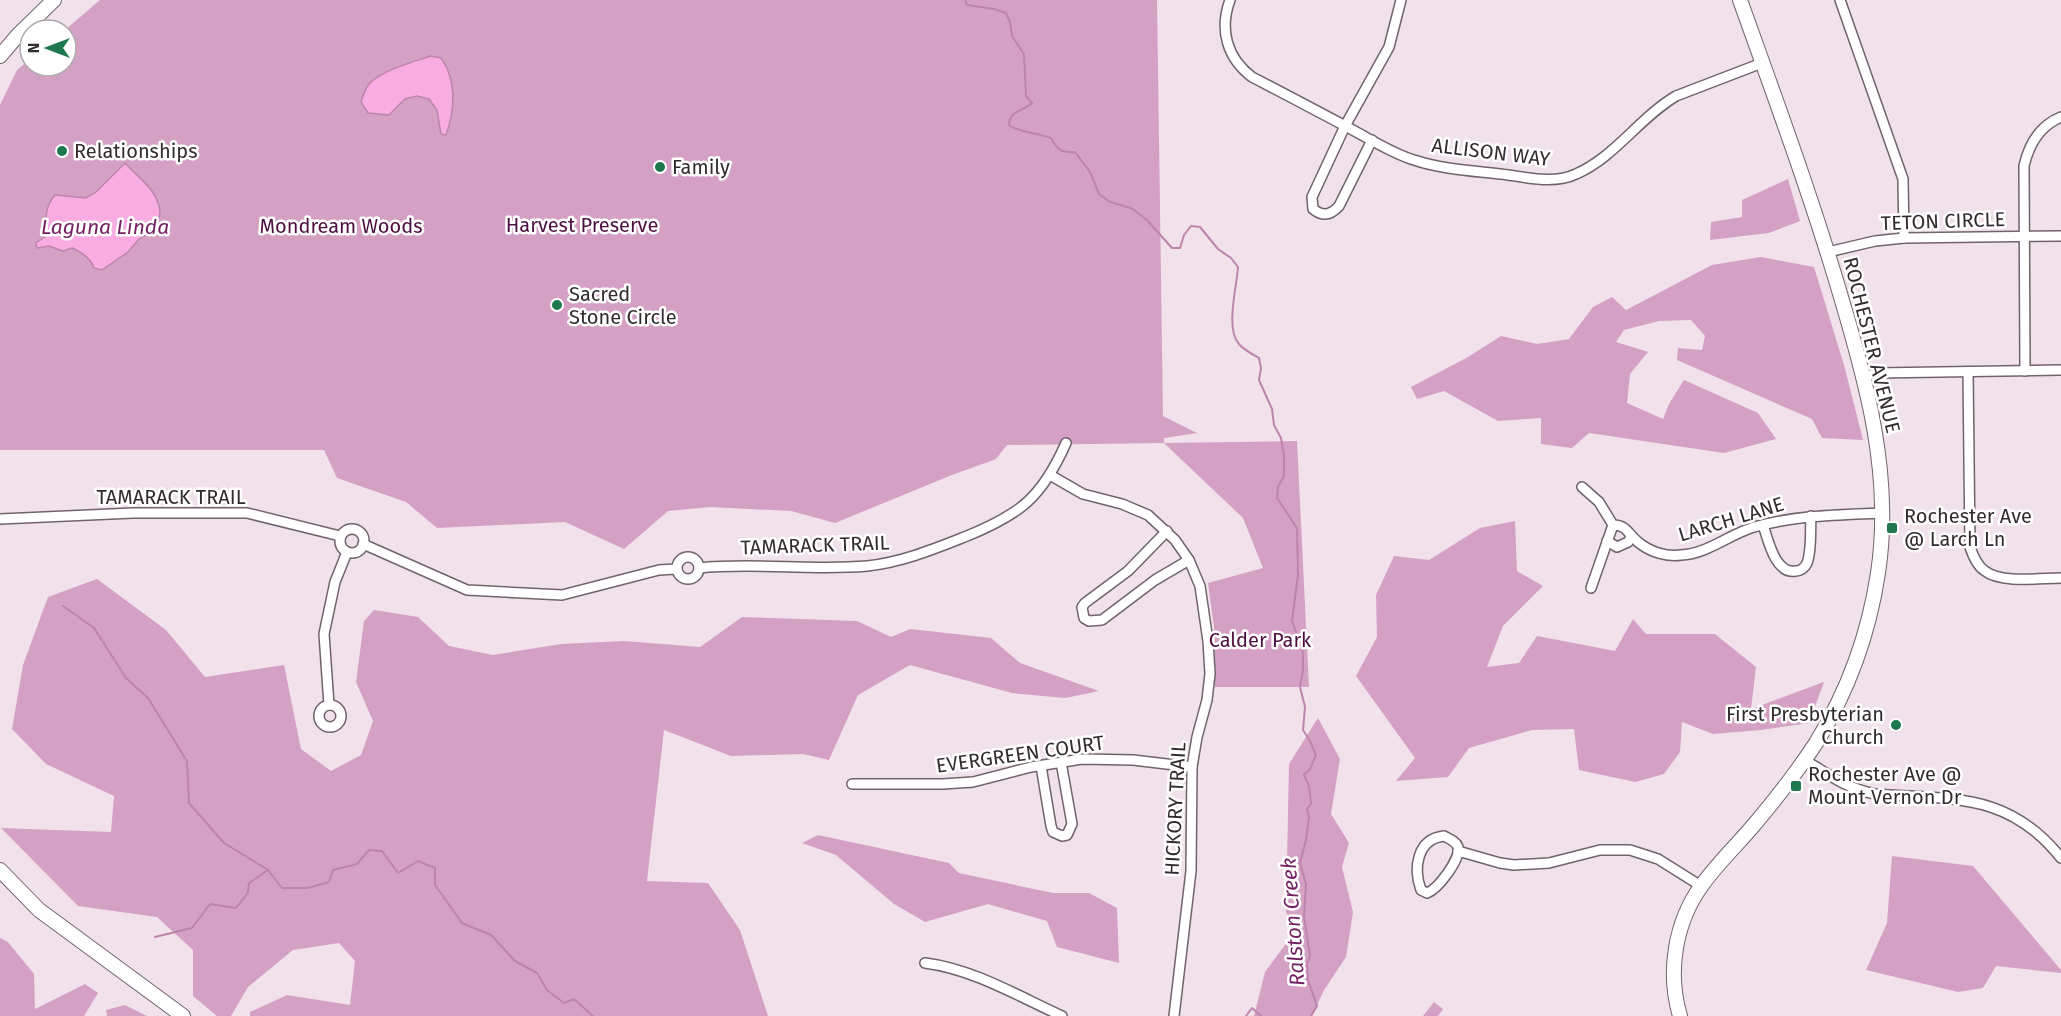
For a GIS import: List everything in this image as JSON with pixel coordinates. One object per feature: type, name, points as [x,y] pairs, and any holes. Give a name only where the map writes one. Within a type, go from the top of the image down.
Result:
[{"type":"main road","points":[[0,56],[54,0]]},
{"type":"main road","name":"ROCHESTER AVENUE","points":[[1680,1016],[1674,980],[1676,949],[1684,918],[1701,886],[1770,806],[1805,760],[1832,715],[1845,688],[1866,630],[1879,570],[1883,513],[1879,453],[1864,377],[1828,252],[1740,0]]},
{"type":"main road","points":[[0,870],[39,910],[183,1016]]},
{"type":"street","name":"ALLISON WAY","points":[[1230,0],[1224,18],[1224,29],[1229,48],[1241,69],[1252,77],[1414,160],[1439,166],[1536,179],[1573,176],[1601,160],[1663,104],[1676,96],[1762,63]]},
{"type":"street","points":[[1372,140],[1339,206],[1334,212],[1328,214],[1318,213],[1313,209],[1312,197],[1345,126],[1389,47],[1401,0]]},
{"type":"street","points":[[1842,0],[1903,179],[1904,238]]},
{"type":"street","points":[[2025,371],[2024,166],[2033,141],[2044,126],[2061,117]]},
{"type":"street","name":"TETON CIRCLE","points":[[1828,252],[1875,240],[1904,238],[2061,236]]},
{"type":"street","points":[[1864,377],[1877,373],[2061,370]]},
{"type":"street","points":[[1968,372],[1970,547],[1975,560],[1984,571],[1994,576],[2061,578]]},
{"type":"street","name":"TAMARACK TRAIL","points":[[699,568],[850,567],[902,560],[1004,520],[1030,499],[1050,476],[1066,443]]},
{"type":"street","name":"HICKORY TRAIL","points":[[1050,476],[1083,494],[1122,504],[1148,515],[1175,540],[1189,560],[1200,586],[1210,674],[1207,700],[1192,767],[1191,870],[1174,1016]]},
{"type":"street","name":"LARCH LANE","points":[[1582,487],[1599,502],[1612,525],[1623,526],[1638,542],[1658,553],[1681,555],[1701,550],[1737,533],[1763,525],[1810,516],[1883,513]]},
{"type":"street","name":"TAMARACK TRAIL","points":[[0,519],[133,513],[247,513],[340,536]]},
{"type":"street","points":[[1763,525],[1778,563],[1788,571],[1794,572],[1800,570],[1807,562],[1810,516]]},
{"type":"street","points":[[1591,588],[1612,525]]},
{"type":"street","points":[[354,529],[363,536],[363,544],[355,552],[347,552],[341,547],[340,536],[346,530],[354,529]]},
{"type":"street","points":[[1167,531],[1128,571],[1085,603],[1082,607],[1084,618],[1089,621],[1102,620],[1155,580],[1189,560]]},
{"type":"street","points":[[1607,541],[1617,547],[1628,542],[1632,536]]},
{"type":"street","name":"TAMARACK TRAIL","points":[[363,544],[467,590],[562,595],[658,570],[676,569]]},
{"type":"street","points":[[329,705],[324,634],[334,582],[347,552]]},
{"type":"street","name":"TAMARACK TRAIL","points":[[686,557],[694,558],[699,568],[696,576],[687,579],[681,576],[676,569],[679,561],[686,557]]},
{"type":"street","name":"EVERGREEN COURT","points":[[852,784],[973,782],[1061,762],[1102,758],[1192,767]]},
{"type":"street","points":[[1805,760],[1832,779],[1860,791],[1969,801],[2001,809],[2036,831],[2061,858]]},
{"type":"street","points":[[1041,766],[1053,832],[1062,836],[1067,835],[1072,824],[1061,762]]},
{"type":"street","points":[[1444,836],[1454,840],[1458,850],[1455,861],[1434,891],[1427,893],[1421,890],[1418,861],[1423,846],[1435,837],[1444,836]]},
{"type":"street","points":[[1458,850],[1514,866],[1549,863],[1600,850],[1630,850],[1658,859],[1701,886]]},
{"type":"street","points":[[925,963],[951,967],[968,973],[1062,1016]]},
{"type":"green space","name":"Harvest Preserve","points":[[100,0],[1157,0],[1163,416],[1197,433],[1164,438],[1164,443],[1007,445],[996,459],[835,523],[791,511],[710,507],[668,511],[624,549],[565,522],[437,528],[406,502],[337,478],[324,450],[0,450],[0,105],[18,69],[18,78],[78,78],[78,19]]},
{"type":"green space","points":[[1788,179],[1800,221],[1769,233],[1710,240],[1711,222],[1742,217],[1742,200]]},
{"type":"green space","points":[[1761,257],[1814,267],[1844,365],[1863,440],[1822,438],[1812,419],[1677,360],[1678,348],[1702,350],[1705,336],[1691,320],[1659,321],[1624,330],[1616,342],[1648,352],[1630,374],[1627,403],[1663,419],[1669,404],[1684,380],[1758,413],[1776,439],[1724,453],[1589,433],[1572,448],[1541,444],[1541,418],[1498,421],[1444,391],[1417,399],[1411,387],[1468,357],[1501,336],[1537,344],[1569,339],[1593,307],[1612,297],[1626,310],[1712,265]]},
{"type":"green space","name":"Calder Park","points":[[1297,441],[1309,687],[1215,687],[1214,627],[1208,583],[1263,568],[1243,518],[1164,443]]},
{"type":"green space","points":[[1515,521],[1517,571],[1543,586],[1503,626],[1487,667],[1519,663],[1537,636],[1615,651],[1633,619],[1646,634],[1715,634],[1756,667],[1751,709],[1824,682],[1809,723],[1713,734],[1682,722],[1680,752],[1664,774],[1635,782],[1579,770],[1574,729],[1532,730],[1469,748],[1448,777],[1396,781],[1415,758],[1356,676],[1377,637],[1376,595],[1394,556],[1429,560],[1480,528]]},
{"type":"green space","points":[[97,579],[166,630],[205,677],[284,665],[301,749],[331,771],[361,755],[373,721],[356,682],[364,621],[374,610],[418,617],[449,646],[493,655],[561,644],[624,641],[700,647],[742,617],[857,621],[891,637],[910,629],[991,638],[1020,663],[1099,691],[1065,698],[1012,693],[910,665],[858,695],[829,760],[803,754],[731,756],[664,730],[647,881],[708,883],[740,930],[768,1016],[250,1016],[250,1012],[287,995],[350,1005],[355,961],[339,943],[293,950],[248,987],[231,1016],[217,1016],[193,996],[193,950],[157,917],[78,906],[1,828],[111,832],[114,796],[46,764],[12,729],[23,665],[48,597]]},
{"type":"green space","points":[[1318,718],[1340,759],[1331,814],[1349,843],[1342,867],[1353,912],[1346,957],[1324,990],[1312,1016],[1254,1016],[1265,972],[1296,930],[1286,912],[1289,764]]},
{"type":"green space","points":[[818,835],[949,863],[959,873],[1053,893],[1089,893],[1117,908],[1119,963],[1057,947],[1047,921],[988,904],[925,922],[894,904],[836,855],[802,843]]},
{"type":"green space","points":[[1892,856],[1973,866],[2061,970],[2061,973],[1996,966],[1983,988],[1958,992],[1866,970],[1887,923]]},
{"type":"green space","points":[[0,938],[8,942],[34,974],[35,1009],[85,984],[98,993],[84,1016],[0,1016]]},
{"type":"green space","points":[[1434,1002],[1443,1009],[1438,1016],[1423,1016]]},
{"type":"green space","points":[[125,1005],[147,1016],[107,1016],[106,1010]]},
{"type":"water","points":[[431,56],[441,58],[452,85],[453,105],[446,135],[441,134],[437,110],[429,99],[417,96],[405,99],[389,115],[368,113],[361,102],[369,84],[390,71]]},
{"type":"water","name":"Laguna Linda","points":[[125,163],[152,191],[159,205],[159,220],[154,231],[139,239],[128,252],[102,270],[94,268],[88,258],[72,248],[63,251],[49,246],[37,248],[36,243],[46,236],[47,209],[55,195],[86,198],[96,192]]},
{"type":"waterway","name":"Ralston Creek","points":[[965,0],[967,5],[1006,13],[1012,36],[1024,54],[1026,96],[1032,103],[1014,114],[1009,125],[1051,138],[1060,150],[1075,152],[1090,172],[1099,194],[1110,202],[1131,208],[1147,220],[1172,248],[1180,248],[1184,235],[1191,226],[1200,227],[1218,249],[1231,258],[1238,267],[1232,318],[1235,337],[1239,344],[1259,358],[1261,368],[1259,380],[1272,409],[1274,425],[1281,438],[1284,455],[1284,476],[1278,487],[1277,498],[1297,528],[1298,575],[1292,621],[1303,652],[1300,687],[1305,707],[1303,730],[1316,755],[1310,769],[1304,775],[1309,786],[1311,804],[1307,809],[1309,817],[1300,863],[1306,884],[1304,917],[1310,956],[1307,964],[1308,980],[1317,1006],[1311,1016]]},
{"type":"waterway","points":[[63,606],[94,628],[126,678],[148,698],[187,761],[189,803],[224,843],[268,870]]},
{"type":"waterway","points":[[155,937],[192,928],[210,904],[236,908],[248,893],[249,883],[268,870],[282,888],[308,888],[329,882],[333,870],[357,864],[369,850],[382,851],[398,873],[418,861],[435,868],[435,885],[462,923],[491,935],[515,961],[537,973],[547,990],[564,1003],[574,999],[593,1016]]},
{"type":"waterway","name":"Ralston Creek","points":[[1246,1016],[1252,1008],[1261,1016]]},
{"type":"place","name":"Relationships","points":[[62,151]]},
{"type":"place","name":"Family","points":[[660,167]]},
{"type":"place","name":"Sacred Stone Circle","points":[[557,305]]},
{"type":"place","name":"Rochester Ave @ Larch Ln","points":[[1892,528]]},
{"type":"place","name":"First Presbyterian Church","points":[[1896,725]]},
{"type":"place","name":"Rochester Ave @ Mount Vernon Dr","points":[[1796,786]]},
{"type":"park label","name":"Mondream Woods","points":[[341,226]]}]
